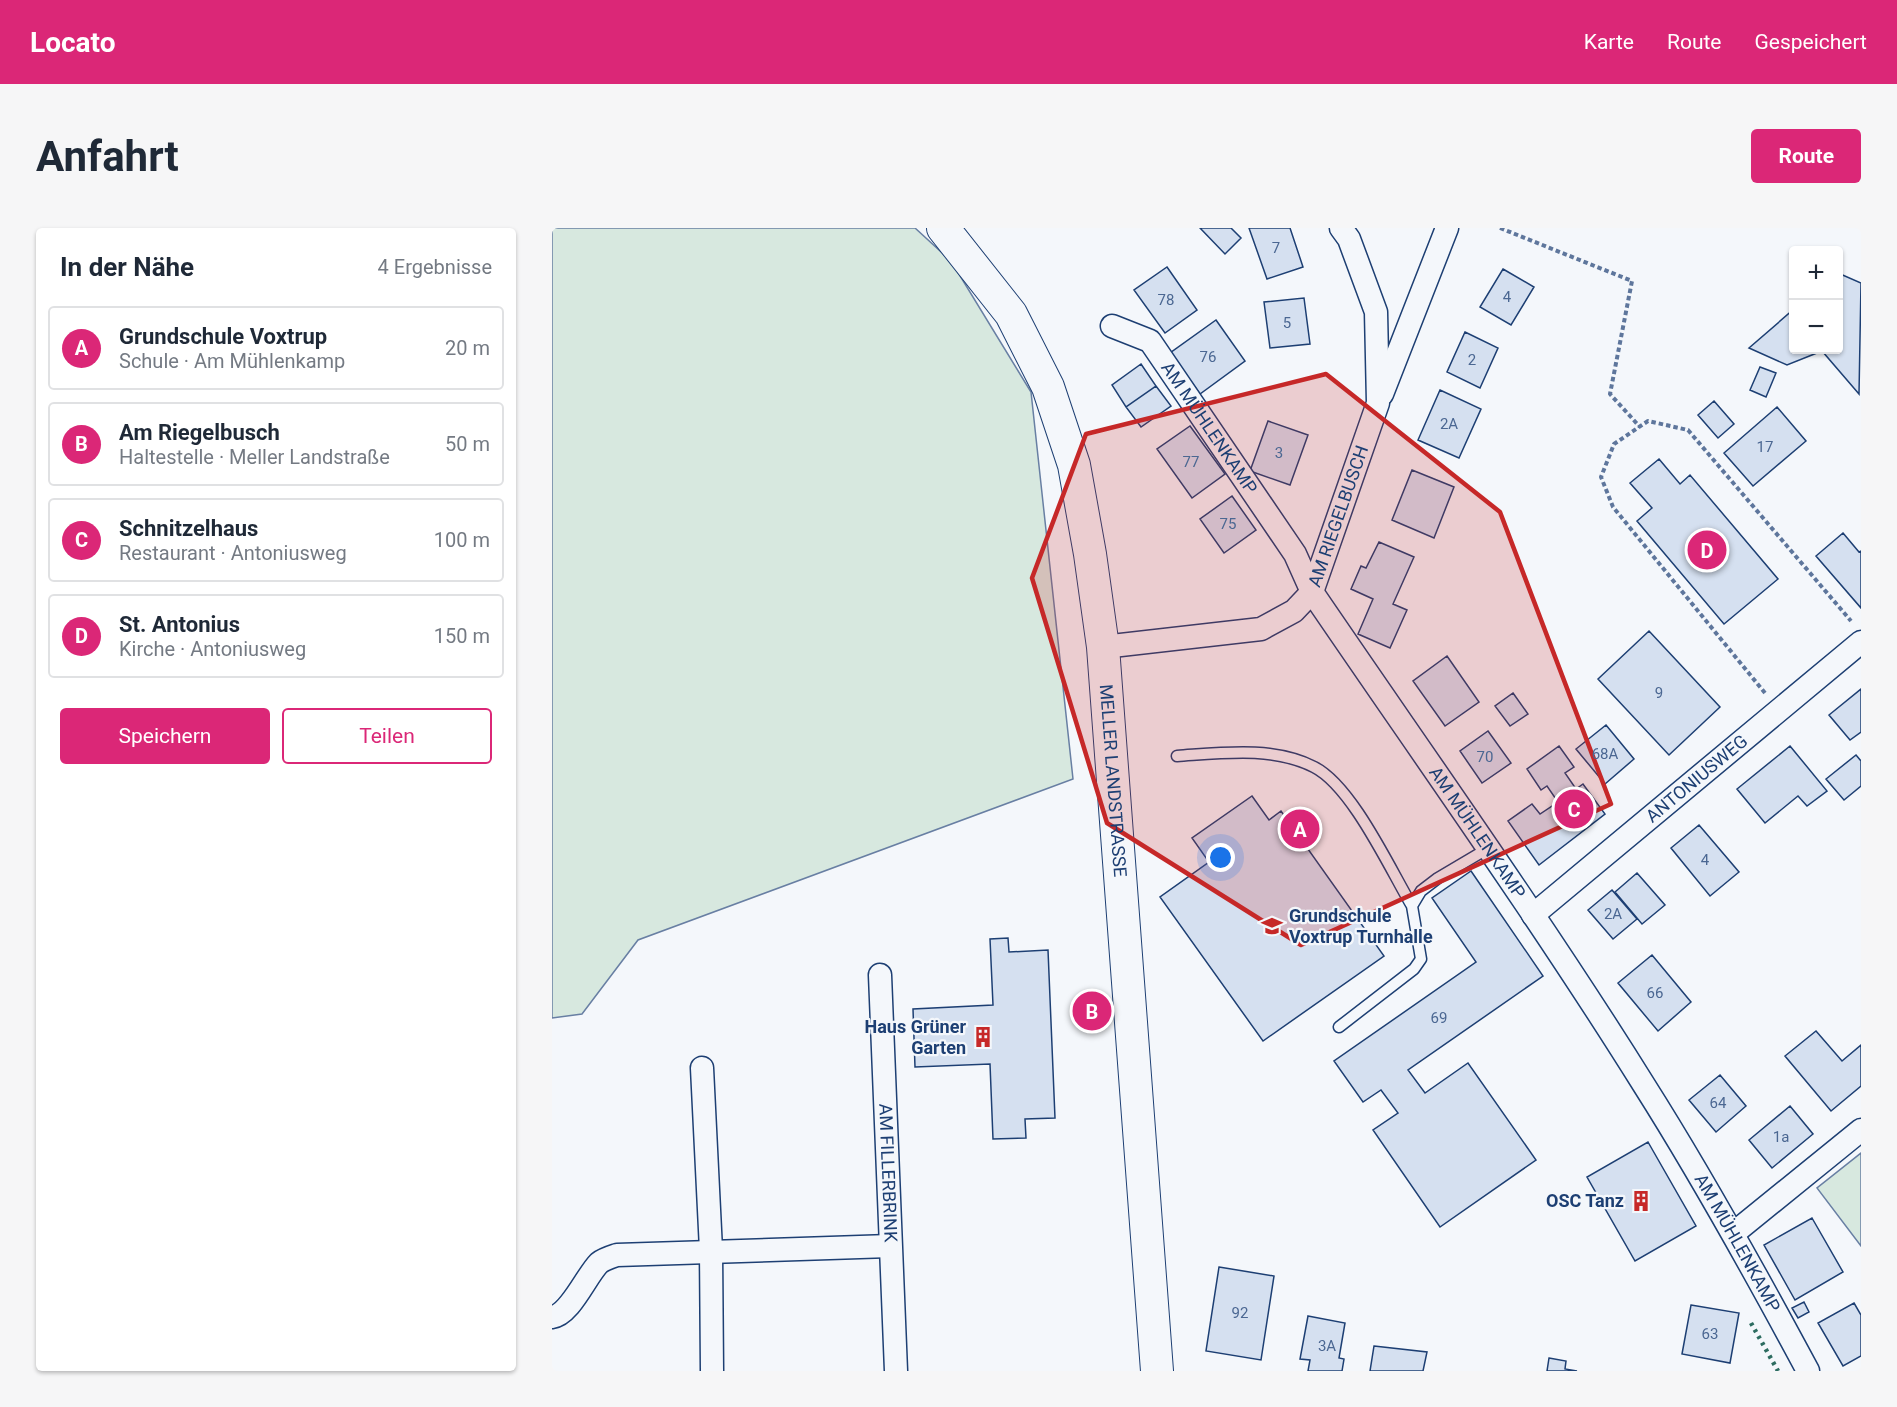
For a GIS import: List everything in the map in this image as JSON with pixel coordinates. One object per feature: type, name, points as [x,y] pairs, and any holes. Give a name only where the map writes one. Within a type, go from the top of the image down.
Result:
[{"type":"street","name":"MELLER LANDSTRASSE","points":[[943,228],[1011,314],[1047,387],[1074,465],[1103,647],[1157,1371]]},
{"type":"street","name":"AM RIEGELBUSCH","points":[[1103,647],[1261,629],[1294,611],[1312,592],[1378,404],[1376,312],[1349,239],[1341,228]]},
{"type":"street","points":[[1378,404],[1447,228]]},
{"type":"street","name":"AM MÜHLENKAMP","points":[[1112,326],[1150,341],[1295,554],[1312,592],[1533,915],[1644,1085],[1734,1233],[1808,1371]]},
{"type":"street","name":"ANTONIUSWEG","points":[[1533,915],[1779,710],[1857,633]]},
{"type":"street","name":"AM FILLERBRINK","points":[[880,975],[896,1371]]},
{"type":"street","points":[[702,1068],[711,1250],[712,1371]]},
{"type":"street","points":[[1734,1233],[1861,1130]]},
{"type":"street","points":[[552,1317],[557,1317],[569,1305],[601,1261],[617,1255],[711,1250],[890,1246]]},
{"type":"lane","points":[[1177,756],[1249,752],[1290,759],[1315,767],[1350,800],[1412,906],[1420,959],[1414,969],[1339,1027]]},
{"type":"lane","points":[[1412,906],[1421,891],[1487,849]]},
{"type":"path","points":[[1500,228],[1632,280],[1610,394],[1640,427]]},
{"type":"path","points":[[1779,710],[1613,507],[1601,477],[1614,444],[1648,421],[1688,430],[1857,633]]},
{"type":"highlighted area","points":[[1326,374],[1500,512],[1611,804],[1447,876],[1301,945],[1107,823],[1032,578],[1086,434]]},
{"type":"shaded area","points":[[552,228],[915,228],[951,261],[1031,392],[1073,779],[638,940],[582,1014],[552,1018]]},
{"type":"shaded area","points":[[1861,1153],[1861,1246],[1817,1188]]},
{"type":"building","points":[[1200,228],[1231,228],[1241,238],[1225,254]]},
{"type":"building","points":[[1249,228],[1290,228],[1303,267],[1267,279]]},
{"type":"building","points":[[1167,267],[1197,310],[1165,333],[1134,290]]},
{"type":"building","points":[[1503,269],[1534,287],[1511,325],[1480,307]]},
{"type":"building","points":[[1843,275],[1861,283],[1859,394],[1825,354],[1843,354]]},
{"type":"building","points":[[1304,298],[1310,344],[1270,348],[1264,302]]},
{"type":"building","points":[[1789,313],[1789,354],[1814,354],[1787,365],[1749,348]]},
{"type":"building","points":[[1216,320],[1245,361],[1200,394],[1170,353]]},
{"type":"building","points":[[1465,332],[1498,348],[1480,388],[1447,372]]},
{"type":"building","points":[[1141,364],[1156,386],[1126,407],[1112,385]]},
{"type":"building","points":[[1760,367],[1776,373],[1766,397],[1750,390]]},
{"type":"building","points":[[1156,386],[1171,406],[1141,427],[1126,407]]},
{"type":"building","points":[[1440,390],[1481,409],[1459,458],[1418,440]]},
{"type":"building","points":[[1714,401],[1734,424],[1718,438],[1698,415]]},
{"type":"building","points":[[1777,407],[1806,441],[1753,486],[1724,453]]},
{"type":"building","points":[[1268,421],[1308,435],[1290,485],[1250,471]]},
{"type":"building","points":[[1190,426],[1225,474],[1192,498],[1157,449]]},
{"type":"building","points":[[1659,459],[1680,484],[1690,475],[1778,579],[1724,624],[1637,521],[1652,508],[1630,483]]},
{"type":"building","points":[[1412,470],[1454,487],[1434,538],[1392,520]]},
{"type":"building","points":[[1232,496],[1256,530],[1224,553],[1200,519]]},
{"type":"building","points":[[1843,533],[1859,552],[1861,551],[1861,608],[1816,556]]},
{"type":"building","points":[[1379,542],[1414,557],[1393,604],[1407,610],[1390,648],[1358,634],[1373,599],[1351,589],[1361,566],[1366,568]]},
{"type":"building","points":[[1649,631],[1720,707],[1669,755],[1598,679]]},
{"type":"building","points":[[1447,656],[1479,702],[1445,726],[1413,681]]},
{"type":"building","points":[[1861,689],[1861,732],[1850,740],[1829,715]]},
{"type":"building","points":[[1513,693],[1528,714],[1510,726],[1495,706]]},
{"type":"building","points":[[1606,725],[1634,759],[1605,784],[1576,749]]},
{"type":"building","points":[[1488,731],[1511,763],[1482,783],[1460,751]]},
{"type":"building","points":[[1559,746],[1574,767],[1565,773],[1576,789],[1583,784],[1605,814],[1539,865],[1508,821],[1532,804],[1540,814],[1558,802],[1547,786],[1541,790],[1527,769]]},
{"type":"building","points":[[1790,746],[1827,791],[1807,806],[1798,796],[1765,823],[1737,789]]},
{"type":"building","points":[[1856,755],[1861,761],[1861,786],[1844,800],[1826,779]]},
{"type":"building","name":"Grundschule Voxtrup Turnhalle","points":[[1252,796],[1269,820],[1281,811],[1384,956],[1263,1041],[1160,897],[1209,862],[1192,838]]},
{"type":"building","points":[[1699,825],[1739,872],[1710,896],[1671,848]]},
{"type":"building","points":[[1471,871],[1543,976],[1408,1070],[1425,1093],[1468,1063],[1536,1160],[1440,1227],[1373,1130],[1398,1113],[1381,1090],[1363,1102],[1334,1061],[1476,962],[1432,898]]},
{"type":"building","points":[[1637,873],[1665,905],[1642,924],[1615,892]]},
{"type":"building","points":[[1612,890],[1637,919],[1613,939],[1588,910]]},
{"type":"building","name":"Haus Grüner Garten","points":[[1008,938],[1009,952],[1048,950],[1055,1118],[1025,1119],[1026,1138],[993,1139],[990,1064],[915,1067],[913,1009],[993,1005],[990,939]]},
{"type":"building","points":[[1652,955],[1691,1002],[1658,1031],[1618,983]]},
{"type":"building","points":[[1816,1031],[1842,1061],[1861,1045],[1861,1086],[1831,1111],[1785,1056]]},
{"type":"building","points":[[1720,1075],[1746,1106],[1716,1132],[1689,1100]]},
{"type":"building","points":[[1790,1106],[1813,1134],[1772,1168],[1749,1140]]},
{"type":"building","name":"OSC Tanz","points":[[1648,1142],[1696,1226],[1635,1261],[1587,1177]]},
{"type":"building","points":[[1812,1218],[1843,1272],[1795,1300],[1764,1245]]},
{"type":"building","points":[[1219,1267],[1274,1276],[1261,1360],[1206,1351]]},
{"type":"building","points":[[1804,1302],[1809,1312],[1798,1318],[1792,1308]]},
{"type":"building","points":[[1854,1303],[1861,1315],[1861,1356],[1843,1366],[1818,1323]]},
{"type":"building","points":[[1691,1305],[1739,1313],[1730,1363],[1682,1354]]},
{"type":"building","points":[[1308,1316],[1345,1323],[1339,1358],[1344,1359],[1342,1371],[1308,1371],[1310,1360],[1300,1359]]},
{"type":"building","points":[[1374,1346],[1427,1352],[1423,1371],[1370,1371]]},
{"type":"building","points":[[1549,1358],[1566,1361],[1565,1369],[1577,1371],[1547,1371]]},
{"type":"hedge","points":[[1751,1323],[1778,1371]]},
{"type":"place","name":"St. Antonius","points":[[1707,550]]},
{"type":"place","name":"Schnitzelhaus","points":[[1574,809]]},
{"type":"place","name":"Grundschule Voxtrup","points":[[1300,829]]},
{"type":"place","name":"Grundschule Voxtrup Turnhalle","points":[[1272,926]]},
{"type":"place","name":"Am Riegelbusch","points":[[1092,1011]]},
{"type":"place","name":"Haus Grüner Garten","points":[[983,1037]]},
{"type":"place","name":"OSC Tanz","points":[[1641,1201]]}]
